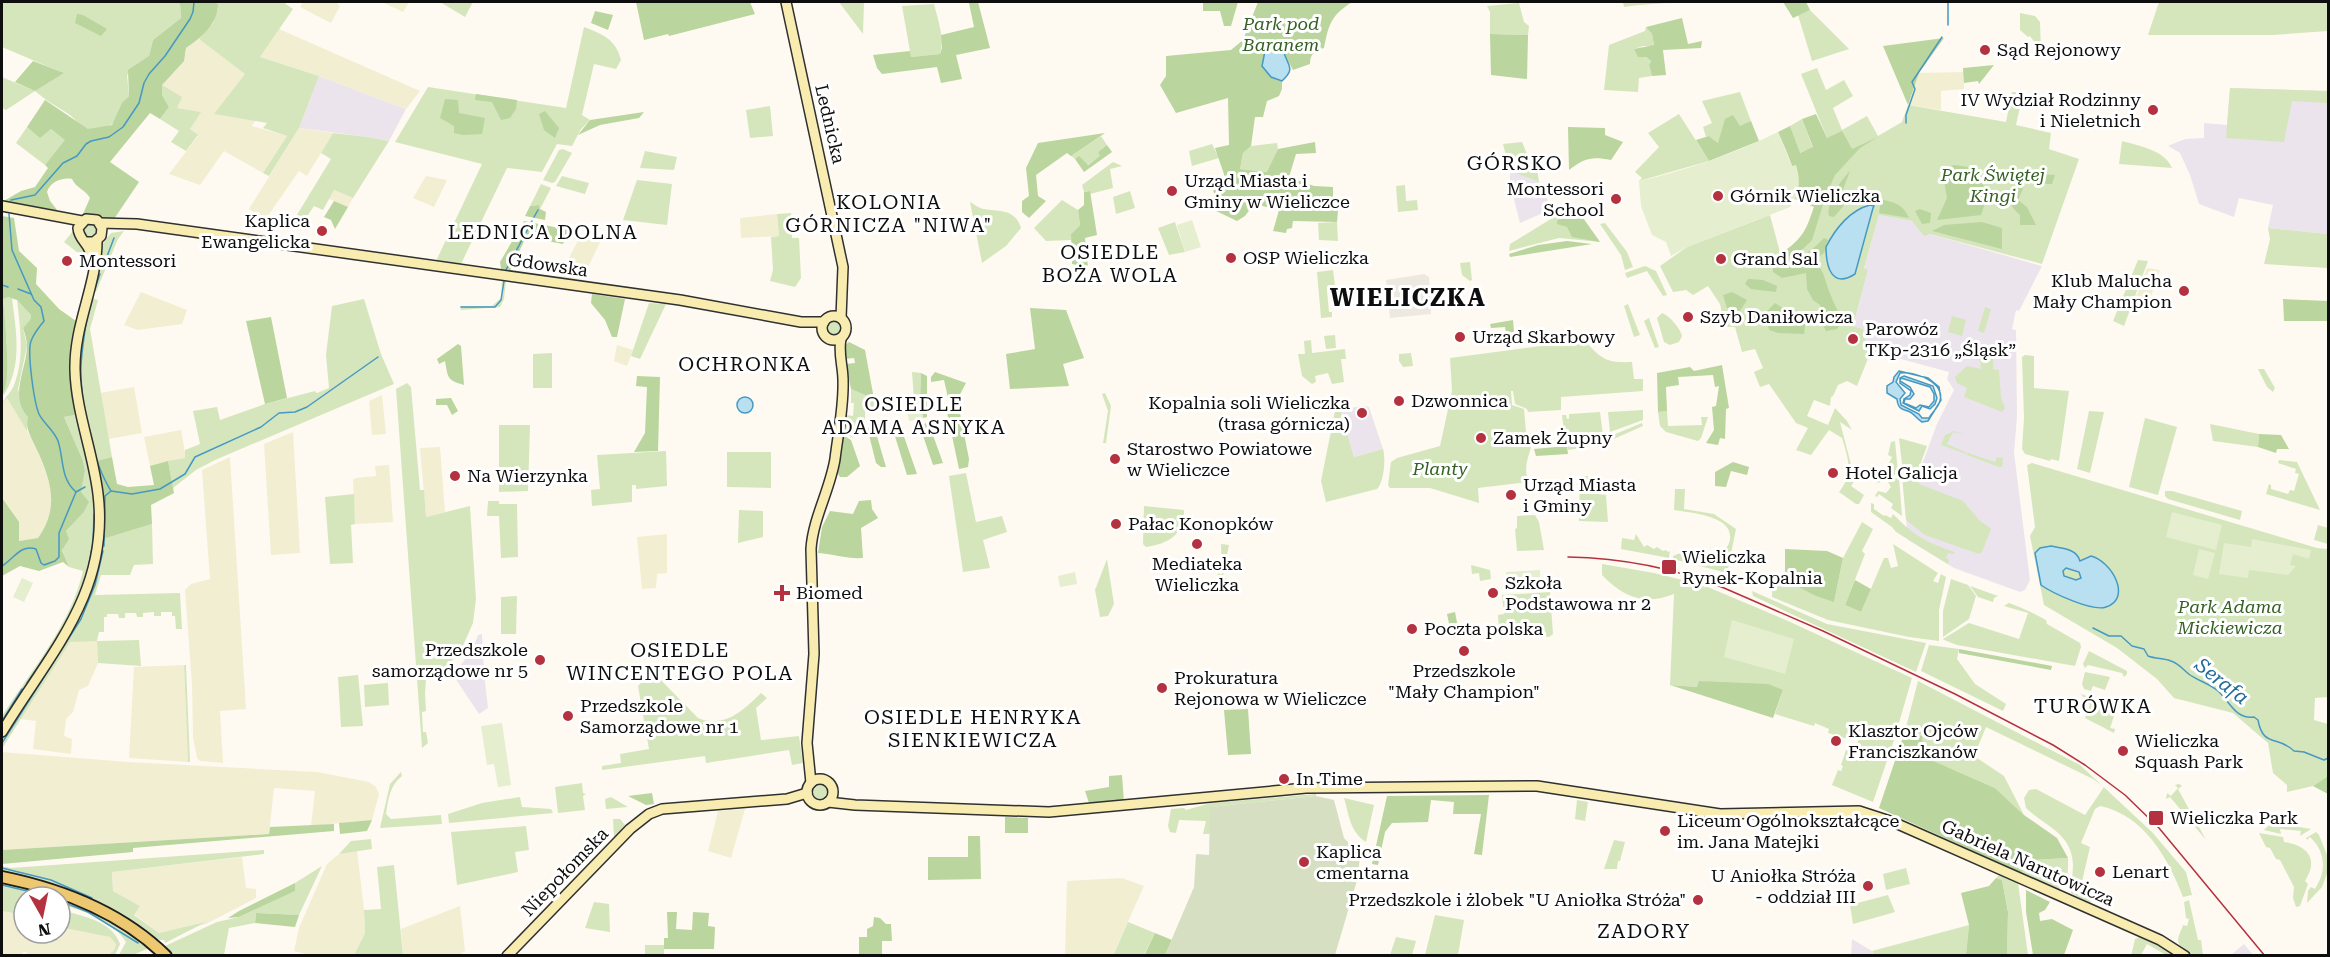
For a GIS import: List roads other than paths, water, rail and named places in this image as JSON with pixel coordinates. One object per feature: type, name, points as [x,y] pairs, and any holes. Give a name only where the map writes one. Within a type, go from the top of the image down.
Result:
[{"type":"main road","name":"Lednicka","points":[[786,2],[844,272],[842,289],[830,322]]},
{"type":"main road","points":[[2,206],[82,221],[94,219],[100,223],[96,265],[79,326],[75,369],[79,409],[98,498],[99,528],[94,565],[89,586],[71,626],[2,732]]},
{"type":"main road","points":[[46,213],[70,224],[78,231],[92,252],[92,278]]},
{"type":"main road","points":[[78,231],[82,221]]},
{"type":"main road","name":"Gdowska","points":[[100,223],[128,223],[680,300],[801,322],[830,322]]},
{"type":"main road","name":"Gdowska","points":[[99,238],[123,227],[148,226]]},
{"type":"main road","points":[[85,242],[99,238]]},
{"type":"main road","points":[[830,322],[847,328],[845,335],[836,340],[825,337],[830,322]]},
{"type":"main road","points":[[836,340],[842,394],[834,464],[811,542],[814,644],[808,752],[816,781],[809,797],[821,805],[828,802],[870,805]]},
{"type":"main road","points":[[816,781],[829,783],[832,792],[839,798],[870,805]]},
{"type":"main road","name":"Gabriela Narutowicza","points":[[870,805],[1063,811],[1306,789],[1548,787],[1733,815],[1854,811],[1872,814],[1893,822],[2160,940],[2185,956]]},
{"type":"main road","points":[[828,802],[832,792]]},
{"type":"main road","name":"Niepołomska","points":[[507,956],[630,829],[649,814],[662,809],[760,801],[788,803],[809,797]]},
{"type":"main road","points":[[2,877],[34,884],[89,905],[137,933],[166,956]]},
{"type":"water","points":[[1270,48],[1284,53],[1289,65],[1290,71],[1282,81],[1271,77],[1262,66],[1265,51]]},
{"type":"water","points":[[1870,205],[1874,206],[1855,274],[1841,279],[1836,277],[1832,274],[1827,262],[1826,247],[1844,221],[1856,211]]},
{"type":"water","points":[[1899,371],[1907,373],[1900,373],[1896,382],[1905,393],[1900,399],[1901,405],[1919,414],[1922,418],[1929,418],[1935,410],[1928,421],[1922,422],[1911,413],[1901,409],[1897,399],[1887,393],[1887,386],[1893,382]]},
{"type":"water","points":[[1904,376],[1933,386],[1937,398],[1935,404],[1930,409],[1922,406],[1919,411],[1903,403],[1904,399],[1910,395],[1911,391],[1900,383],[1900,381],[1900,378]],"holes":[[[1901,378],[1930,387],[1934,394],[1934,401],[1929,407],[1920,405],[1916,408],[1904,403],[1905,399],[1910,399],[1914,394],[1910,387],[1900,381]]]},
{"type":"water","points":[[745,397],[751,399],[753,405],[751,411],[745,413],[739,411],[737,405],[739,399]]},
{"type":"water","points":[[2051,546],[2068,550],[2076,554],[2080,561],[2091,556],[2098,559],[2112,572],[2116,580],[2118,596],[2114,602],[2106,607],[2092,607],[2063,597],[2041,585],[2035,553],[2040,548]],"holes":[[[2066,568],[2079,572],[2081,578],[2076,580],[2064,576],[2063,571]]]},
{"type":"waterway","points":[[11,200],[35,195],[63,163],[77,156],[86,144],[109,137],[123,127],[139,103],[149,74],[165,56],[190,19],[194,2]]},
{"type":"waterway","points":[[1948,2],[1948,25]]},
{"type":"waterway","points":[[1906,123],[1906,115],[1915,89],[1912,82],[1942,37]]},
{"type":"waterway","points":[[534,217],[538,210]]},
{"type":"waterway","points":[[2,566],[21,550],[30,548],[36,549],[44,565],[55,561],[59,557],[59,533],[76,492],[67,481],[56,437],[41,418],[37,408],[30,347],[34,335],[44,321],[41,307],[34,300],[12,250],[9,214]]},
{"type":"waterway","points":[[506,270],[532,221]]},
{"type":"waterway","points":[[103,267],[114,238]]},
{"type":"waterway","points":[[94,291],[100,274]]},
{"type":"waterway","points":[[461,307],[495,307],[501,300],[504,281]]},
{"type":"waterway","points":[[2,285],[8,287]]},
{"type":"waterway","points":[[18,289],[31,294]]},
{"type":"waterway","points":[[88,314],[92,299]]},
{"type":"waterway","points":[[86,322],[81,370],[84,405],[94,451],[111,491],[105,496],[104,546]]},
{"type":"waterway","points":[[111,491],[132,494],[160,489],[185,474],[195,457],[261,427],[279,413],[295,412],[307,407],[378,357]]},
{"type":"waterway","points":[[76,492],[85,487]]},
{"type":"waterway","points":[[88,570],[93,543],[94,514]]},
{"type":"waterway","points":[[2,743],[81,619],[95,585],[103,551]]},
{"type":"waterway","name":"Serafa","points":[[2093,628],[2109,636],[2121,636],[2132,646],[2144,649],[2148,656],[2177,664],[2190,675],[2212,686],[2242,716],[2254,717],[2258,720],[2260,729],[2267,738],[2282,743],[2294,751],[2304,752],[2324,760],[2328,758]]},
{"type":"waterway","points":[[27,683],[55,642]]},
{"type":"waterway","points":[[2,721],[22,689]]},
{"type":"waterway","points":[[2,868],[51,880],[92,898]]},
{"type":"waterway","points":[[2,885],[12,887]]},
{"type":"waterway","points":[[72,906],[88,912],[138,943]]},
{"type":"railway","points":[[1568,557],[1608,559],[1648,565],[1724,588],[1823,631],[1955,694],[2053,745],[2085,765],[2125,795],[2159,828],[2265,956]]},
{"type":"place","name":"Sąd Rejonowy","points":[[1985,50]]},
{"type":"place","name":"IV Wydział Rodzinny i Nieletnich","points":[[2153,110]]},
{"type":"place","name":"Urząd Miasta i Gminy w Wieliczce","points":[[1172,191]]},
{"type":"place","name":"Górnik Wieliczka","points":[[1718,196]]},
{"type":"place","name":"Montessori School","points":[[1616,199]]},
{"type":"place","name":"Kaplica Ewangelicka","points":[[322,231]]},
{"type":"place","name":"OSP Wieliczka","points":[[1231,258]]},
{"type":"place","name":"Grand Sal","points":[[1721,259]]},
{"type":"place","name":"Montessori","points":[[67,261]]},
{"type":"place","name":"Klub Malucha Mały Champion","points":[[2184,291]]},
{"type":"place","name":"Szyb Daniłowicza","points":[[1688,317]]},
{"type":"place","name":"Urząd Skarbowy","points":[[1460,337]]},
{"type":"place","name":"Parowóz TKp-2316 „Śląsk”","points":[[1853,339]]},
{"type":"place","name":"Dzwonnica","points":[[1399,401]]},
{"type":"place","name":"Kopalnia soli Wieliczka (trasa górnicza)","points":[[1362,413]]},
{"type":"place","name":"Zamek Żupny","points":[[1481,438]]},
{"type":"place","name":"Starostwo Powiatowe w Wieliczce","points":[[1115,459]]},
{"type":"place","name":"Hotel Galicja","points":[[1833,473]]},
{"type":"place","name":"Na Wierzynka","points":[[455,476]]},
{"type":"place","name":"Urząd Miasta i Gminy","points":[[1511,495]]},
{"type":"place","name":"Pałac Konopków","points":[[1116,524]]},
{"type":"place","name":"Mediateka Wieliczka","points":[[1197,544]]},
{"type":"place","name":"Wieliczka Rynek-Kopalnia","points":[[1669,567]]},
{"type":"place","name":"Biomed","points":[[782,593]]},
{"type":"place","name":"Szkoła Podstawowa nr 2","points":[[1493,593]]},
{"type":"place","name":"Poczta polska","points":[[1412,629]]},
{"type":"place","name":"Przedszkole \"Mały Champion\"","points":[[1464,651]]},
{"type":"place","name":"Przedszkole samorządowe nr 5","points":[[540,660]]},
{"type":"place","name":"Prokuratura Rejonowa w Wieliczce","points":[[1162,688]]},
{"type":"place","name":"Przedszkole Samorządowe nr 1","points":[[568,716]]},
{"type":"place","name":"Klasztor Ojców Franciszkanów","points":[[1836,741]]},
{"type":"place","name":"Wieliczka Squash Park","points":[[2123,751]]},
{"type":"place","name":"In Time","points":[[1284,779]]},
{"type":"place","name":"Wieliczka Park","points":[[2156,818]]},
{"type":"place","name":"Liceum Ogólnokształcące im. Jana Matejki","points":[[1665,831]]},
{"type":"place","name":"Kaplica cmentarna","points":[[1304,862]]},
{"type":"place","name":"Lenart","points":[[2100,872]]},
{"type":"place","name":"U Aniołka Stróża - oddział III","points":[[1868,886]]},
{"type":"place","name":"Przedszkole i żlobek \"U Aniołka Stróża\"","points":[[1698,900]]},
{"type":"district","name":"GÓRSKO","points":[[1515,163]]},
{"type":"district","name":"KOLONIA GÓRNICZA \"NIWA\"","points":[[889,214]]},
{"type":"district","name":"LEDNICA DOLNA","points":[[543,232]]},
{"type":"district","name":"OSIEDLE BOŻA WOLA","points":[[1110,264]]},
{"type":"district","name":"WIELICZKA","points":[[1408,298]]},
{"type":"district","name":"OCHRONKA","points":[[745,364]]},
{"type":"district","name":"OSIEDLE ADAMA ASNYKA","points":[[914,416]]},
{"type":"district","name":"OSIEDLE WINCENTEGO POLA","points":[[680,662]]},
{"type":"district","name":"TURÓWKA","points":[[2093,706]]},
{"type":"district","name":"OSIEDLE HENRYKA SIENKIEWICZA","points":[[973,728]]},
{"type":"district","name":"ZADORY","points":[[1644,931]]},
{"type":"park label","name":"Park pod Baranem","points":[[1281,34]]},
{"type":"park label","name":"Park Świętej Kingi","points":[[1993,186]]},
{"type":"park label","name":"Planty","points":[[1440,469]]},
{"type":"park label","name":"Park Adama Mickiewicza","points":[[2230,617]]}]
